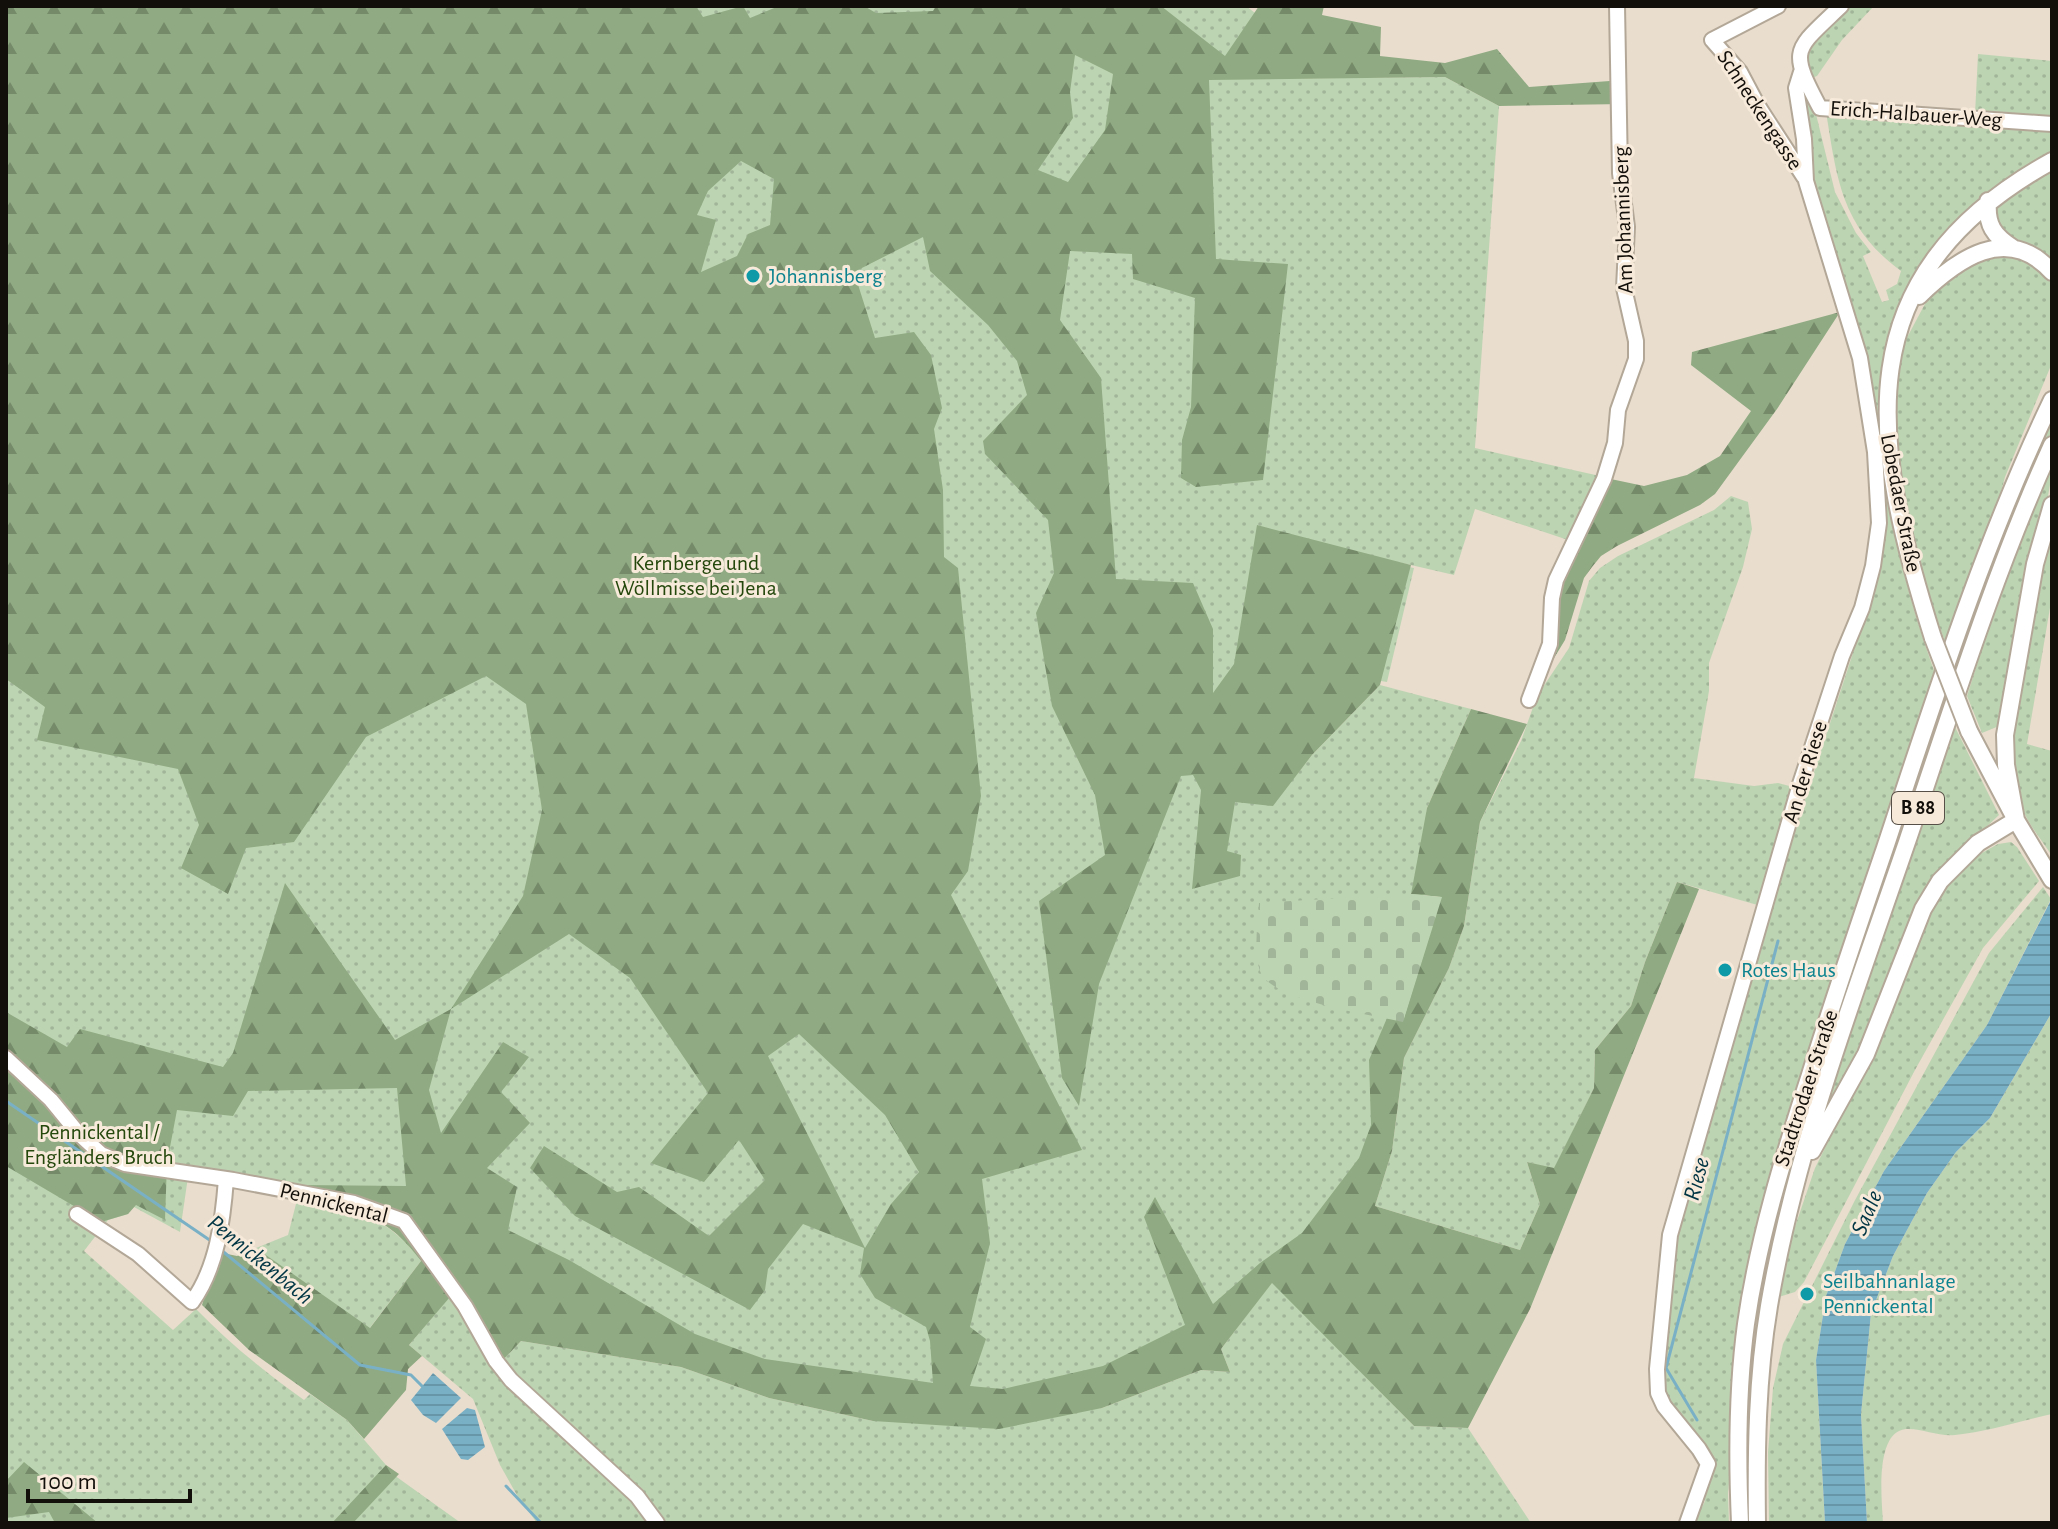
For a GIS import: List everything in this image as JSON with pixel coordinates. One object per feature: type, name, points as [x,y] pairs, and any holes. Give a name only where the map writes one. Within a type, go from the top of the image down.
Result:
[{"type":"main road","name":"Lobedaer Straße","points":[[2052,161],[1988,201],[1940,252],[1909,306],[1894,347],[1886,412],[1887,450],[1906,546],[1933,638],[1969,731],[2052,880]]},
{"type":"main road","points":[[1988,201],[1986,217],[2000,240],[2046,265],[2052,272]]},
{"type":"main road","points":[[1909,306],[1950,268],[1974,254],[2014,248]]},
{"type":"main road","name":"Stadtrodaer Straße","points":[[1740,1523],[1737,1465],[1741,1375],[1758,1260],[1775,1189],[1815,1057],[1928,717],[1982,567],[2050,405],[2052,391]]},
{"type":"main road","name":"Stadtrodaer Straße","points":[[1757,1523],[1756,1448],[1761,1377],[1777,1262],[1798,1177],[1852,1004],[1955,699],[2007,553],[2052,445]]},
{"type":"main road","points":[[1798,1177],[1866,1054],[1923,909],[1934,890],[1978,843],[2016,820],[2006,765],[2005,735],[2035,564],[2052,505]]},
{"type":"street","name":"Am Johannisberg","points":[[1529,700],[1550,644],[1556,580],[1604,479],[1615,443],[1618,410],[1636,359],[1636,341],[1624,288],[1627,227],[1620,173],[1617,6]]},
{"type":"street","name":"Schneckengasse","points":[[1778,6],[1712,40],[1740,72],[1780,143],[1806,181]]},
{"type":"street","name":"An der Riese","points":[[1687,1523],[1708,1464],[1664,1406],[1658,1393],[1657,1369],[1670,1235],[1800,784],[1842,656],[1862,608],[1873,566],[1879,523],[1875,452],[1860,358],[1806,181],[1804,139],[1796,88],[1801,72],[1802,43],[1841,6]]},
{"type":"street","name":"Erich-Halbauer-Weg","points":[[1801,72],[1820,108],[2052,124]]},
{"type":"street","name":"Pennickental","points":[[6,1058],[51,1100],[78,1133],[101,1154],[125,1164],[354,1203],[404,1221],[465,1306],[496,1361],[511,1380],[637,1496],[657,1523]]},
{"type":"street","points":[[77,1214],[138,1254],[192,1302],[202,1288],[216,1246],[226,1179]]},
{"type":"green space","name":"Kernberge und Wöllmisse bei Jena","points":[[6,6],[1246,6],[1281,33],[1256,79],[1445,77],[1499,106],[1475,448],[1600,476],[1571,541],[1475,509],[1454,575],[1398,562],[1398,565],[1414,568],[1387,682],[1280,665],[1293,779],[1380,685],[1471,709],[1427,808],[1419,1005],[1383,1116],[1334,1223],[1097,1390],[968,1418],[718,1362],[421,1208],[168,1163],[188,1177],[180,1232],[134,1207],[128,1214],[108,1220],[84,1251],[173,1330],[196,1309],[235,1346],[290,1390],[304,1400],[310,1394],[347,1420],[386,1465],[384,1468],[461,1523],[6,1523]]},
{"type":"green space","name":"Kernberge und Wöllmisse bei Jena","points":[[6,6],[696,6],[703,17],[743,6],[750,18],[779,6],[864,6],[876,13],[933,11],[936,6],[1161,6],[1225,56],[1259,6],[1324,6],[1322,15],[1381,27],[1380,56],[1445,63],[1497,49],[1529,87],[1623,80],[1625,104],[1499,106],[1445,77],[1209,80],[1216,259],[1288,264],[1263,480],[1196,487],[1181,478],[1182,440],[1191,407],[1195,298],[1133,279],[1132,254],[1070,251],[1060,320],[1101,378],[1116,579],[1193,583],[1213,629],[1213,693],[1234,664],[1257,525],[1411,565],[1380,685],[1312,755],[1273,806],[1235,802],[1227,851],[1241,855],[1240,876],[1192,889],[1201,790],[1193,775],[1181,776],[1099,984],[1079,1106],[1062,1078],[1039,901],[1105,855],[1095,795],[1052,706],[1036,613],[1054,573],[1048,520],[985,454],[983,441],[1027,395],[1017,361],[988,325],[930,271],[923,237],[854,272],[875,338],[914,332],[931,355],[942,408],[934,429],[943,490],[944,557],[958,568],[981,796],[968,871],[951,895],[1082,1150],[982,1179],[990,1243],[970,1327],[986,1339],[970,1386],[1003,1389],[1103,1366],[1185,1325],[1144,1217],[1155,1197],[1213,1304],[1260,1263],[1302,1233],[1359,1158],[1371,1125],[1369,1060],[1387,1018],[1403,1021],[1441,897],[1411,894],[1427,808],[1471,709],[1527,724],[1480,822],[1464,926],[1449,968],[1404,1058],[1392,1151],[1375,1206],[1520,1250],[1540,1204],[1527,1162],[1554,1168],[1594,1088],[1595,1050],[1631,1006],[1677,882],[1699,889],[1530,1309],[1468,1428],[1414,1426],[1272,1283],[1221,1349],[1230,1372],[1201,1370],[1102,1408],[999,1429],[873,1421],[769,1398],[681,1367],[521,1341],[501,1362],[456,1290],[409,1345],[422,1356],[408,1369],[406,1390],[364,1439],[347,1420],[249,1350],[202,1305],[218,1252],[237,1256],[256,1248],[370,1328],[421,1261],[381,1222],[352,1211],[297,1200],[300,1185],[406,1186],[397,1088],[248,1091],[233,1116],[177,1110],[167,1163],[165,1220],[136,1205],[128,1214],[101,1222],[6,1166],[6,1012],[67,1047],[80,1029],[223,1067],[233,1053],[285,883],[395,1040],[451,1009],[523,896],[542,810],[526,704],[486,676],[366,737],[294,842],[246,848],[228,894],[181,868],[199,825],[178,769],[37,740],[45,707],[6,679]],"holes":[[[1075,55],[1113,74],[1105,130],[1068,182],[1038,170],[1073,118],[1070,92]],[[741,161],[774,179],[770,225],[748,234],[737,256],[701,272],[716,220],[697,215],[708,191]],[[569,934],[630,978],[708,1093],[651,1163],[704,1182],[739,1140],[765,1180],[709,1236],[639,1187],[617,1192],[544,1146],[530,1168],[575,1216],[750,1310],[765,1290],[768,1269],[803,1224],[864,1248],[860,1274],[875,1298],[926,1327],[933,1383],[765,1359],[695,1334],[569,1260],[508,1230],[517,1187],[487,1168],[530,1123],[501,1092],[529,1057],[503,1042],[441,1133],[429,1090],[451,1009]],[[799,1034],[885,1115],[919,1172],[891,1204],[865,1248],[768,1056]]]},
{"type":"green space","points":[[1844,6],[1874,6],[1842,40],[1817,76],[1812,78],[1802,53]]},
{"type":"green space","points":[[1978,54],[2052,61],[2052,121],[1975,114]]},
{"type":"green space","points":[[1802,86],[1815,110],[1835,192],[1856,233],[1871,252],[1863,256],[1882,302],[1889,300],[1886,290],[1897,284],[1901,271],[1866,237],[1845,200],[1826,112],[2052,128],[2052,154],[2009,178],[1973,205],[1942,237],[1917,272],[1899,310],[1887,352],[1881,397],[1881,446],[1878,447],[1815,184]]},
{"type":"green space","points":[[2052,168],[2052,265],[2014,244],[1990,215],[1991,211]]},
{"type":"green space","points":[[1987,255],[2023,259],[2038,267],[2052,281],[2052,363],[2005,477],[1994,518],[1947,647],[1918,568],[1896,463],[1894,385],[1903,345],[1926,302],[1941,284]]},
{"type":"green space","points":[[1840,312],[1777,409],[1715,494],[1700,505],[1601,556],[1584,578],[1565,640],[1548,668],[1556,597],[1606,478],[1644,486],[1687,475],[1720,456],[1751,411],[1691,365],[1692,352]]},
{"type":"green space","points":[[2052,415],[2052,430],[2030,479],[1775,1238],[1770,1243],[1783,1182],[1909,796],[1977,604]]},
{"type":"green space","points":[[1881,458],[1903,569],[1936,676],[1779,1151],[1732,1453],[1729,1523],[1692,1523],[1695,1511],[1701,1509],[1705,1501],[1701,1494],[1709,1472],[1667,1404],[1660,1375],[1673,1232],[1769,910],[1867,610]]},
{"type":"green space","points":[[2052,461],[2047,501],[2015,627],[1999,726],[1982,733],[1967,696],[1997,601]]},
{"type":"green space","points":[[1731,496],[1748,502],[1752,529],[1743,567],[1709,663],[1709,691],[1694,778],[1754,786],[1778,783],[1797,788],[1761,906],[1677,882],[1631,1006],[1595,1050],[1594,1088],[1554,1169],[1527,1162],[1540,1204],[1520,1250],[1375,1206],[1392,1151],[1404,1058],[1449,968],[1464,926],[1480,822],[1521,741],[1537,696],[1569,648],[1589,581],[1600,568],[1618,556],[1714,510]]},
{"type":"green space","points":[[2052,530],[2052,596],[2027,744],[2052,751],[2052,856],[2023,809],[2016,778],[2015,744],[2022,670]]},
{"type":"green space","points":[[1954,725],[1999,815],[1939,872],[1866,1039],[1818,1131]]},
{"type":"green space","points":[[2011,842],[2039,881],[1983,948],[1804,1282],[1795,1292],[1776,1298],[1785,1256],[1815,1168],[1859,1080],[1939,890],[1969,860],[1998,844]]},
{"type":"green space","points":[[2043,887],[2051,899],[1987,1025],[1884,1171],[1845,1244],[1826,1296],[1816,1360],[1825,1523],[1769,1523],[1768,1452],[1773,1388],[1783,1344],[1854,1202],[1989,953]]},
{"type":"green space","points":[[1411,894],[1442,897],[1403,1022],[1347,1011],[1282,991],[1268,982],[1260,971],[1256,946],[1259,903]]},
{"type":"green space","points":[[2052,1012],[2052,1414],[1955,1435],[1912,1429],[1896,1433],[1884,1454],[1881,1484],[1883,1523],[1867,1523],[1861,1414],[1871,1313],[1893,1256],[1927,1193],[1956,1152],[1990,1118]]},
{"type":"green space","points":[[297,1200],[351,1211],[381,1223],[408,1245],[421,1261],[369,1329],[256,1248],[288,1235]]},
{"type":"green space","points":[[1272,1282],[1414,1426],[1468,1428],[1531,1523],[537,1523],[500,1465],[473,1399],[409,1345],[456,1289],[501,1362],[521,1341],[681,1367],[769,1398],[873,1421],[1102,1408],[1201,1370],[1230,1372],[1221,1349]]},
{"type":"green space","points":[[24,1462],[98,1523],[55,1523],[49,1512],[6,1518],[6,1481]]},
{"type":"green space","points":[[386,1465],[399,1474],[353,1523],[332,1523]]},
{"type":"water","name":"Saale","points":[[2052,898],[2052,1012],[1990,1118],[1956,1152],[1927,1193],[1893,1256],[1871,1313],[1861,1414],[1867,1523],[1825,1523],[1816,1360],[1826,1296],[1845,1244],[1884,1171],[1987,1025]]},
{"type":"water","points":[[433,1373],[461,1398],[436,1423],[423,1415],[411,1400]]},
{"type":"water","points":[[467,1408],[475,1410],[485,1447],[468,1460],[461,1459],[442,1429]]},
{"type":"waterway","name":"Riese","points":[[1697,1420],[1666,1368],[1778,941]]},
{"type":"waterway","name":"Pennickenbach","points":[[6,1101],[211,1241]]},
{"type":"waterway","name":"Pennickenbach","points":[[220,1249],[360,1365],[411,1375],[424,1388]]},
{"type":"waterway","name":"Pennickenbach","points":[[506,1486],[541,1523]]},
{"type":"place","name":"Johannisberg","points":[[753,276]]},
{"type":"place","name":"Rotes Haus","points":[[1725,970]]},
{"type":"place","name":"Seilbahnanlage Pennickental","points":[[1807,1294]]},
{"type":"park label","name":"Pennickental / Engländers Bruch","points":[[99,1144]]}]
